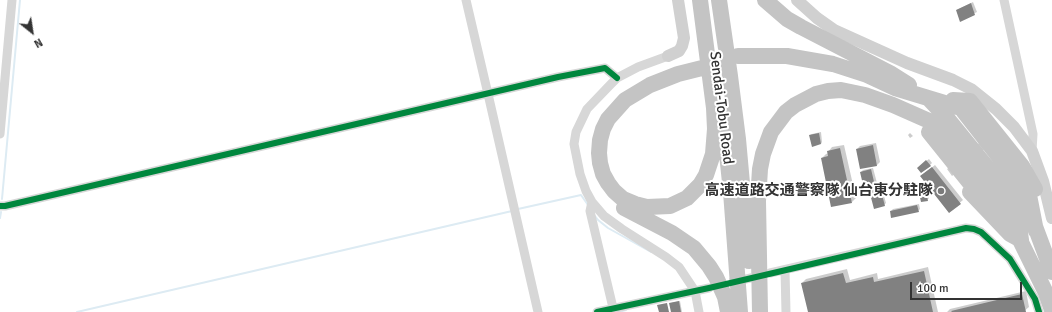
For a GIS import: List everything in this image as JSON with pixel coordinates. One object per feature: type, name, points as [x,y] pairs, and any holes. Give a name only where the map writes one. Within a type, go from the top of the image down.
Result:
[{"type":"highway","points":[[700,0],[714,108],[715,129],[713,154],[706,175],[700,185],[687,198],[670,206],[647,207],[635,204],[623,199],[608,183],[603,174],[599,152],[603,129],[608,119],[625,100],[650,85],[702,64],[682,65],[647,78],[616,98],[597,126],[593,136],[592,158],[598,179],[608,195],[615,202],[672,233],[694,248],[702,257],[721,287],[728,312]]},
{"type":"highway","name":"Sendai-Tobu Road","points":[[706,0],[718,78],[728,163],[740,312]]},
{"type":"highway","name":"Sendai-Tobu Road","points":[[719,0],[738,139],[747,230],[752,312]]},
{"type":"highway","points":[[765,0],[787,18],[940,123],[1013,208],[1036,231]]},
{"type":"highway","points":[[738,59],[808,66],[848,75],[878,87],[896,92],[929,98],[970,101]]},
{"type":"highway","points":[[760,312],[758,201],[760,169],[766,143],[777,122],[786,112],[795,105],[816,94],[841,90],[865,95],[896,92],[970,101],[1022,166],[1035,189],[1036,231]]},
{"type":"highway","points":[[896,92],[912,114],[923,134]]},
{"type":"highway","points":[[896,92],[909,118],[968,190],[1010,234],[1021,240]]},
{"type":"highway","points":[[929,98],[940,123],[1018,226],[1021,240]]},
{"type":"highway","points":[[929,98],[957,111],[1025,198],[1052,272]]},
{"type":"highway","points":[[912,114],[940,123]]},
{"type":"highway","points":[[912,114],[932,127],[1015,230],[1021,240],[1052,310]]},
{"type":"street","points":[[0,134],[12,0]]},
{"type":"street","points":[[466,0],[538,312]]},
{"type":"street","points":[[614,310],[591,206],[580,174],[574,144],[575,138],[587,109],[617,78],[638,67],[679,51],[684,38],[678,0]]},
{"type":"street","points":[[797,0],[817,18],[834,30],[907,63],[953,80],[971,89],[996,109],[1014,127],[1032,151],[1043,181],[1051,212]]},
{"type":"street","points":[[1004,0],[1033,134],[1032,151]]},
{"type":"street","points":[[0,206],[605,68],[617,78]]},
{"type":"street","points":[[591,206],[622,229],[679,267],[695,291],[699,312]]},
{"type":"street","points":[[770,273],[966,228],[974,229],[981,232],[1010,259],[1035,299],[1039,312]]},
{"type":"street","points":[[785,270],[786,312]]},
{"type":"street","points":[[597,312],[614,310],[709,288]]},
{"type":"building","points":[[971,3],[975,15],[960,22],[956,10]]},
{"type":"building","points":[[819,133],[821,144],[812,147],[809,135]]},
{"type":"building","points":[[873,145],[877,166],[860,169],[856,149]]},
{"type":"building","points":[[840,148],[852,203],[831,207],[821,158],[828,156],[827,151]]},
{"type":"building","points":[[926,160],[931,166],[921,173],[917,168]]},
{"type":"building","points":[[932,167],[961,204],[949,213],[920,176]]},
{"type":"building","points":[[871,169],[875,186],[864,189],[860,172]]},
{"type":"building","points":[[880,187],[885,206],[874,209],[869,190]]},
{"type":"building","points":[[925,187],[928,201],[921,202],[918,188]]},
{"type":"building","points":[[917,205],[919,212],[891,218],[890,211]]},
{"type":"building","points":[[924,271],[933,312],[808,312],[801,283],[843,273],[846,283],[873,277],[874,282]]},
{"type":"building","points":[[1022,294],[1026,312],[951,311]]},
{"type":"building","points":[[679,301],[681,312],[671,312],[669,303]]},
{"type":"building","points":[[667,303],[669,312],[659,312],[657,305]]},
{"type":"waterway","points":[[2,199],[20,0]]},
{"type":"waterway","points":[[518,209],[581,195],[588,205]]},
{"type":"waterway","points":[[77,312],[512,211]]},
{"type":"waterway","points":[[0,218],[1,212]]},
{"type":"waterway","points":[[595,216],[608,228],[651,252]]},
{"type":"waterway","points":[[619,312],[626,310]]},
{"type":"tunnel","points":[[717,286],[763,275]]},
{"type":"cycle path","points":[[0,206],[558,77],[605,68],[617,78]]},
{"type":"cycle path","points":[[597,312],[709,288],[966,228],[981,232],[1010,259],[1035,299],[1039,312]]},
{"type":"place","name":"高速道路交通警察隊 仙台東分駐隊","points":[[941,191]]}]
